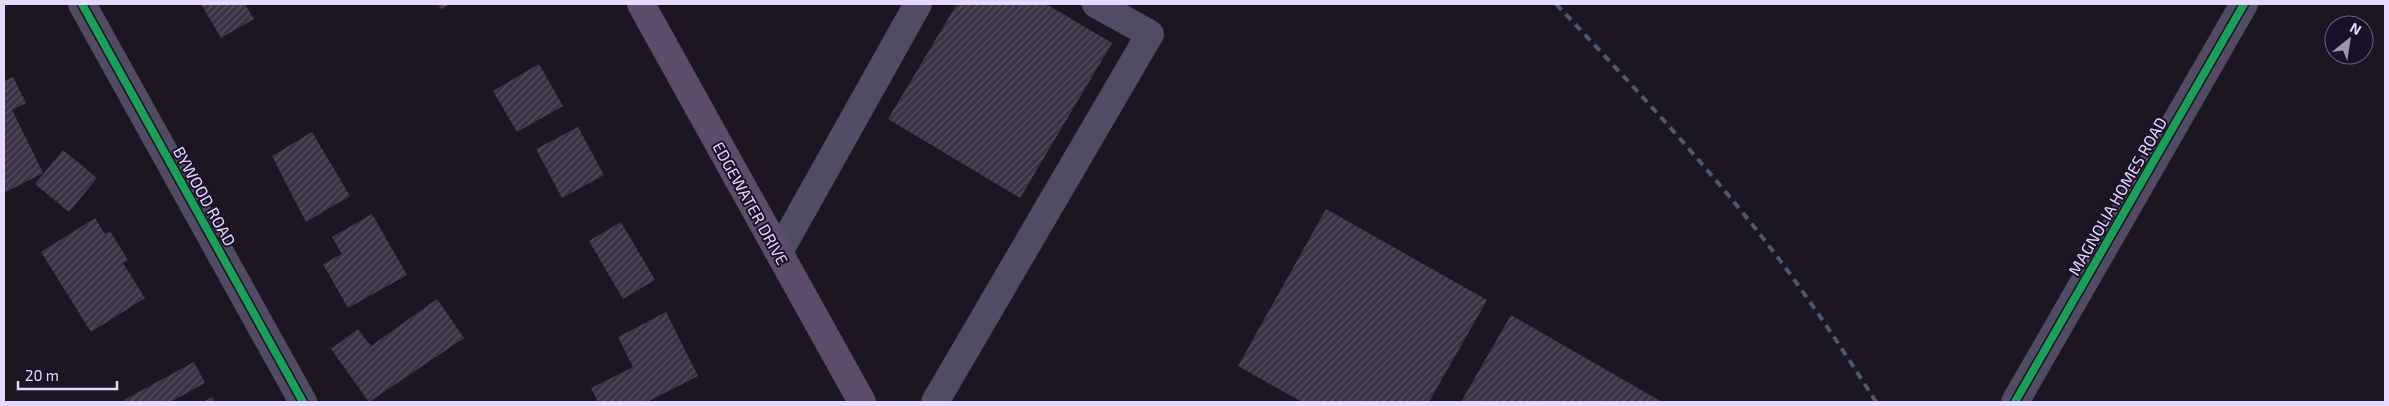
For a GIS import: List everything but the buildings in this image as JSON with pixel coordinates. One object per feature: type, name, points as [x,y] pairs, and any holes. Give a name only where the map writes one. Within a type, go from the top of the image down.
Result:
[{"type":"main road","name":"EDGEWATER DRIVE","points":[[641,4],[862,402]]},
{"type":"street","name":"BYWOOD ROAD","points":[[82,4],[303,402]]},
{"type":"street","points":[[779,252],[918,4]]},
{"type":"street","points":[[935,402],[1150,34],[1096,4]]},
{"type":"street","name":"MAGNOLIA HOMES ROAD","points":[[2015,402],[2244,4]]},
{"type":"railway","points":[[1556,4],[1683,142],[1755,228],[1818,313],[1876,402]]},
{"type":"cycle path","points":[[82,4],[303,402]]},
{"type":"cycle path","points":[[2015,402],[2244,4]]}]
